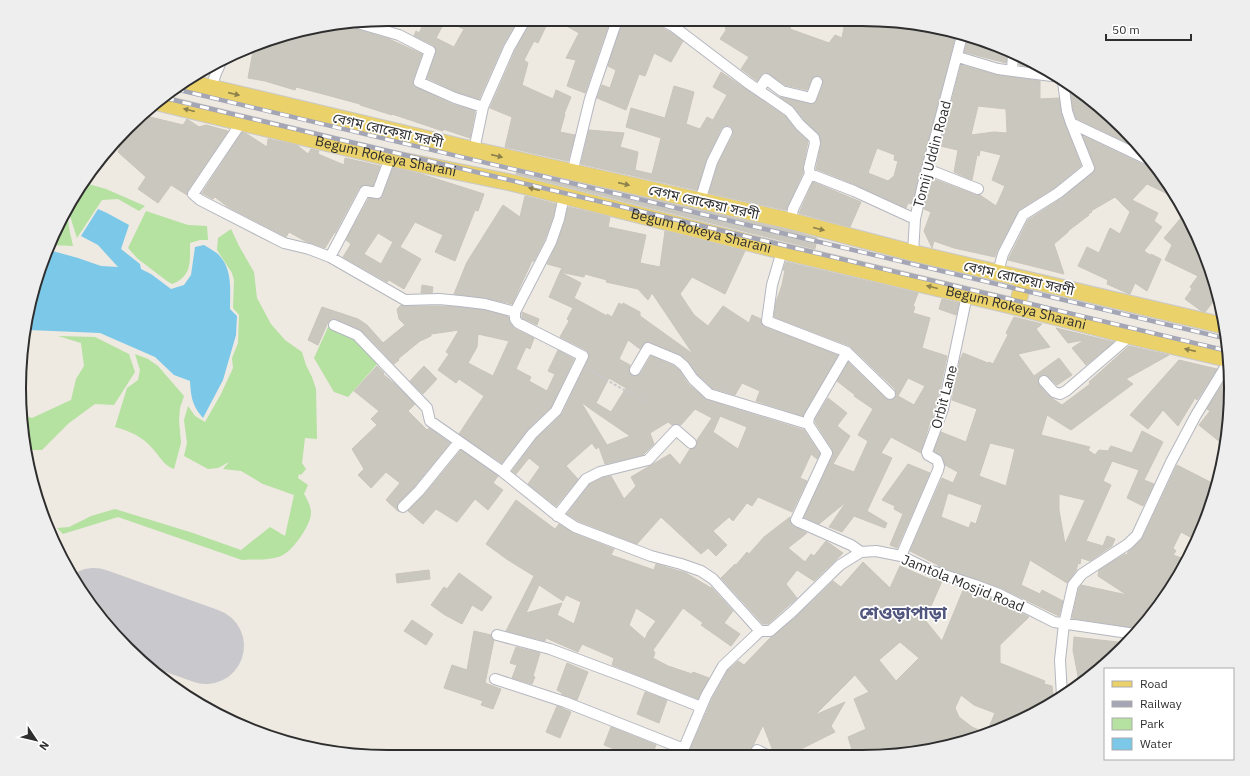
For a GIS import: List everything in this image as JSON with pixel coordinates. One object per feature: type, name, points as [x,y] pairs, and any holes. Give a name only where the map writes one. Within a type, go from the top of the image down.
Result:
[{"type":"main road","name":"বেগম রোকেয়া সরণী","points":[[193,83],[572,173],[791,221],[913,253],[1218,324]]},
{"type":"main road","points":[[164,104],[261,127],[267,101]]},
{"type":"main road","name":"Begum Rokeya Sharani","points":[[261,127],[390,158],[564,196],[1125,335]]},
{"type":"main road","points":[[1016,307],[1024,279]]},
{"type":"main road","points":[[1125,335],[1223,359]]},
{"type":"street","points":[[474,150],[483,108],[509,48],[522,26]]},
{"type":"street","points":[[572,173],[590,99],[615,26]]},
{"type":"street","points":[[672,26],[789,111],[800,125],[814,138],[815,143],[809,168],[810,174],[793,209],[791,221]]},
{"type":"street","points":[[370,27],[399,35],[430,51],[419,82],[455,98],[483,108]]},
{"type":"street","name":"Tomij Uddin Road","points":[[913,253],[915,219],[961,40]]},
{"type":"street","points":[[958,56],[998,69],[1045,75]]},
{"type":"street","points":[[1012,71],[1013,59]]},
{"type":"street","points":[[211,88],[218,68]]},
{"type":"street","points":[[759,90],[766,79],[782,90],[811,98],[817,82]]},
{"type":"street","points":[[998,272],[1003,254],[1023,215],[1058,193],[1089,168],[1067,111],[1064,88]]},
{"type":"street","points":[[241,123],[194,194],[200,200],[284,243],[309,249],[330,257],[405,300],[439,299],[460,301],[485,304],[515,312]]},
{"type":"street","points":[[1071,123],[1139,155]]},
{"type":"street","points":[[700,201],[712,162],[727,132]]},
{"type":"street","points":[[330,257],[365,191],[377,193],[390,158]]},
{"type":"street","points":[[927,169],[978,189]]},
{"type":"street","points":[[810,174],[854,191],[915,219]]},
{"type":"street","points":[[503,472],[532,434],[556,411],[580,365],[583,356],[518,323],[515,319],[515,312],[551,242],[559,219],[564,196]]},
{"type":"street","points":[[782,251],[772,285],[767,321],[847,352],[890,394]]},
{"type":"street","name":"Orbit Lane","points":[[901,556],[938,470],[939,466],[937,460],[928,455],[927,452],[943,409],[967,295]]},
{"type":"street","points":[[334,325],[357,335],[427,408],[430,421],[503,472],[557,516],[575,527],[651,556],[701,571],[713,579],[760,632]]},
{"type":"street","points":[[1044,381],[1054,392],[1060,394],[1066,391],[1125,335]]},
{"type":"street","points":[[635,370],[648,348],[677,360],[684,366],[693,379],[709,394],[808,424],[827,453],[796,521],[851,545],[861,552],[840,565],[792,612],[770,631],[760,632],[723,666],[706,696],[684,750]]},
{"type":"street","points":[[808,424],[810,417],[847,352]]},
{"type":"street","points":[[1062,690],[1060,660],[1064,624],[1072,586],[1082,574],[1128,544],[1137,535],[1171,462],[1223,368]]},
{"type":"street","points":[[557,516],[586,479],[600,472],[648,460],[676,430],[691,443]]},
{"type":"street","points":[[403,506],[419,491],[459,442]]},
{"type":"street","name":"Jamtola Mosjid Road","points":[[861,552],[876,551],[901,556],[932,571],[975,584],[999,594],[1054,622],[1128,633]]},
{"type":"street","points":[[497,635],[550,649],[633,680],[701,708]]},
{"type":"street","points":[[494,679],[565,702],[676,750]]},
{"type":"path","points":[[580,365],[648,404]]},
{"type":"green space","points":[[89,184],[106,189],[145,206],[139,211],[118,199],[102,200],[77,238],[70,215]]},
{"type":"green space","points":[[146,211],[188,225],[207,226],[208,240],[200,240],[190,243],[190,262],[186,273],[179,281],[172,284],[138,259],[128,248]]},
{"type":"green space","points":[[68,218],[69,228],[73,246],[56,245]]},
{"type":"green space","points":[[231,229],[254,272],[257,298],[271,324],[285,340],[302,352],[316,389],[317,439],[305,438],[302,463],[306,469],[301,475],[299,474],[298,478],[308,485],[304,494],[310,506],[311,514],[308,525],[296,543],[283,555],[268,559],[242,560],[118,517],[63,534],[57,528],[69,527],[91,516],[115,509],[193,533],[241,550],[270,527],[285,536],[294,495],[263,484],[241,471],[223,469],[229,462],[218,468],[208,469],[184,456],[187,443],[184,420],[188,406],[195,416],[205,422],[221,394],[233,368],[232,358],[238,343],[239,315],[233,308],[234,280],[232,273],[217,250],[218,238]]},
{"type":"green space","points":[[329,325],[360,342],[379,362],[348,397],[334,392],[314,358]]},
{"type":"green space","points":[[58,336],[95,337],[129,354],[135,372],[114,405],[95,404],[69,423],[42,450],[32,450],[27,416],[32,418],[71,400],[76,379],[84,366],[81,343]]},
{"type":"green space","points":[[135,354],[148,359],[158,366],[184,396],[180,408],[179,421],[181,443],[174,469],[170,468],[164,463],[155,451],[140,437],[115,427],[127,388],[138,380],[140,370]]},
{"type":"water","points":[[98,209],[129,225],[121,249],[140,264],[141,269],[151,274],[171,289],[184,285],[191,275],[195,247],[204,245],[218,254],[223,260],[230,280],[230,309],[237,316],[236,335],[223,380],[203,418],[196,409],[193,401],[190,381],[174,375],[155,357],[100,333],[31,330],[38,294],[53,251],[101,266],[118,267],[98,245],[81,236]]},
{"type":"building","points":[[422,26],[442,26],[436,38],[454,47],[464,29],[457,26],[514,26],[503,45],[479,99],[457,92],[427,78],[436,50],[433,45],[414,36],[416,31],[419,33]]},
{"type":"building","points":[[528,26],[546,26],[538,43],[534,41],[524,60],[528,63],[522,85],[553,99],[556,90],[571,97],[564,114],[560,132],[575,135],[568,161],[505,147],[512,117],[490,108],[515,51]]},
{"type":"building","points":[[567,26],[608,26],[585,93],[567,86],[576,60],[566,58],[579,33]]},
{"type":"building","points":[[621,26],[660,26],[683,41],[671,62],[654,53],[645,76],[639,74],[626,110],[597,98],[602,85],[610,88],[616,70],[608,66]]},
{"type":"building","points":[[725,26],[790,26],[790,29],[829,43],[835,35],[842,38],[844,26],[909,29],[955,38],[912,204],[908,203],[906,208],[856,185],[816,169],[821,145],[820,136],[794,107],[780,97],[813,104],[817,100],[823,84],[822,78],[819,76],[813,77],[807,90],[785,85],[767,73],[763,73],[757,81],[741,69],[749,57],[720,39],[726,30]],"holes":[[[877,148],[895,155],[894,160],[898,161],[894,176],[888,181],[868,173]]]},
{"type":"building","points":[[356,28],[389,39],[422,54],[413,80],[414,86],[452,104],[475,111],[470,138],[323,94],[296,87],[295,90],[265,81],[248,78],[253,53],[294,38]]},
{"type":"building","points":[[967,42],[1007,57],[1006,63],[964,52]]},
{"type":"building","points":[[1019,62],[1029,66],[1019,65]]},
{"type":"building","points":[[961,65],[997,75],[1040,81],[1040,99],[1059,98],[1061,113],[1081,166],[1054,188],[1019,210],[995,257],[954,248],[934,241],[932,248],[924,231],[931,212],[924,209],[931,178],[976,195],[980,195],[996,206],[1005,186],[992,180],[1001,155],[980,150],[979,156],[977,155],[972,180],[954,172],[958,150],[940,146]],"holes":[[[978,106],[1006,109],[1007,133],[994,132],[971,135]]]},
{"type":"building","points":[[721,72],[785,116],[795,129],[808,141],[803,173],[786,210],[709,193],[718,164],[733,135],[733,129],[730,126],[724,126],[721,129],[706,160],[697,190],[581,164],[589,130],[624,133],[620,147],[638,152],[635,170],[652,174],[661,138],[626,127],[631,108],[665,118],[674,86],[694,92],[686,124],[700,129],[707,117],[713,120],[727,95],[713,87]]},
{"type":"building","points":[[1071,93],[1101,116],[1128,143],[1076,118],[1073,110]]},
{"type":"building","points":[[148,117],[183,125],[187,119],[199,127],[206,125],[228,131],[188,190],[187,195],[171,185],[158,203],[138,189],[146,177],[118,152],[120,147],[118,146]]},
{"type":"building","points":[[242,132],[267,147],[268,139],[297,145],[308,154],[311,149],[319,151],[318,154],[344,165],[345,158],[380,166],[373,186],[363,185],[359,188],[335,233],[325,248],[305,241],[289,232],[286,237],[228,207],[215,197],[213,199],[202,193]]},
{"type":"building","points":[[1083,136],[1148,167],[1167,194],[1147,184],[1132,200],[1158,213],[1154,221],[1162,227],[1144,251],[1161,259],[1147,291],[1135,283],[1130,294],[1127,293],[1107,284],[1108,280],[1078,266],[1087,247],[1099,253],[1110,228],[1120,234],[1130,212],[1115,197],[1091,211],[1092,212],[1088,214],[1089,215],[1054,244],[1064,274],[1008,260],[1028,220],[1062,198],[1095,170],[1095,166]]},
{"type":"building","points":[[393,168],[421,174],[484,194],[478,211],[475,210],[455,261],[435,252],[443,235],[415,222],[400,247],[421,259],[404,289],[389,280],[387,282],[343,257],[351,244],[346,240],[369,198],[376,199],[382,197]],"holes":[[[378,233],[393,242],[381,264],[364,254]]]},
{"type":"building","points":[[517,169],[789,230],[817,238],[815,249],[516,174]]},
{"type":"building","points":[[813,182],[861,202],[850,227],[799,213]]},
{"type":"building","points":[[525,196],[556,204],[545,239],[534,261],[532,261],[512,304],[486,298],[454,294],[467,262],[503,205],[520,217]]},
{"type":"building","points":[[568,207],[610,217],[608,227],[646,235],[640,263],[660,267],[665,231],[745,251],[725,294],[692,277],[680,294],[694,315],[708,326],[723,306],[749,323],[752,315],[761,319],[761,323],[765,327],[838,355],[803,416],[756,401],[760,391],[742,383],[735,395],[712,388],[698,375],[689,362],[681,355],[650,342],[645,342],[640,349],[628,340],[619,359],[630,365],[629,373],[632,376],[635,376],[641,373],[651,356],[674,366],[679,370],[688,384],[707,400],[804,430],[820,454],[817,459],[811,454],[800,478],[807,481],[792,512],[758,497],[752,506],[747,503],[733,521],[729,517],[713,531],[727,545],[716,556],[708,548],[701,554],[661,517],[637,544],[578,521],[567,514],[590,484],[602,478],[611,476],[624,499],[636,486],[631,477],[670,454],[680,465],[690,449],[696,447],[697,440],[712,418],[695,409],[681,425],[672,425],[668,422],[650,433],[654,444],[643,455],[605,464],[599,447],[596,449],[592,443],[566,466],[578,479],[556,506],[528,484],[540,467],[529,458],[516,474],[512,471],[537,438],[562,414],[589,358],[589,353],[586,350],[560,337],[569,321],[567,319],[573,308],[549,297],[560,272],[562,268],[547,264],[557,244]],"holes":[[[560,272],[584,277],[585,274],[607,280],[606,282],[638,289],[648,300],[652,293],[693,354],[640,316],[640,312],[623,303],[622,305],[619,303],[612,317],[607,314],[607,316],[574,298],[581,283]],[[609,378],[626,388],[611,412],[596,403]],[[581,402],[630,436],[607,445]],[[720,416],[747,427],[738,449],[713,432]]]},
{"type":"building","points":[[1181,217],[1196,249],[1212,294],[1214,303],[1205,312],[1185,299],[1192,289],[1190,287],[1198,276],[1165,260],[1172,245],[1164,238]]},
{"type":"building","points":[[786,262],[918,293],[913,306],[915,307],[913,313],[930,318],[922,348],[947,356],[937,404],[932,415],[934,416],[929,425],[921,453],[891,437],[881,453],[892,458],[867,511],[887,523],[885,528],[854,516],[842,532],[829,527],[846,502],[819,524],[804,517],[833,455],[832,449],[815,422],[815,419],[828,398],[847,413],[837,426],[850,436],[833,464],[854,472],[868,441],[858,435],[873,409],[854,396],[855,395],[837,381],[848,362],[886,399],[892,400],[896,396],[896,393],[895,389],[850,346],[774,317],[776,302],[785,270],[783,270]],"holes":[[[908,378],[925,386],[914,405],[898,396]]]},
{"type":"building","points":[[422,285],[433,287],[432,293],[421,293]]},
{"type":"building","points":[[942,299],[959,303],[956,315],[939,309]]},
{"type":"building","points":[[401,305],[459,307],[484,310],[508,317],[510,323],[515,329],[534,338],[530,349],[526,347],[516,369],[531,377],[529,381],[547,391],[555,374],[548,371],[558,350],[574,359],[551,407],[527,430],[502,463],[459,434],[484,396],[459,379],[456,383],[438,370],[449,354],[446,352],[459,330],[431,334],[431,336],[420,341],[394,364],[361,330],[336,319],[328,322],[318,345],[308,340],[322,307],[358,319],[367,325],[383,343],[405,325],[399,319],[397,309]],"holes":[[[478,334],[509,341],[493,376],[468,363],[477,347]]]},
{"type":"building","points":[[522,312],[539,319],[537,325],[522,318]]},
{"type":"building","points":[[1014,317],[1042,324],[1036,329],[1050,347],[1018,354],[1034,376],[1059,358],[1072,375],[1057,385],[1046,375],[1040,376],[1038,379],[1039,385],[1049,396],[1062,405],[1090,384],[1089,382],[1129,346],[1169,355],[1126,379],[1133,384],[1071,430],[1047,415],[1041,435],[1090,447],[1088,450],[1095,455],[1099,450],[1108,451],[1111,446],[1132,453],[1142,431],[1163,442],[1144,480],[1154,484],[1143,506],[1127,498],[1139,470],[1112,461],[1103,481],[1111,485],[1086,541],[1103,546],[1107,536],[1115,539],[1112,546],[1090,561],[1081,558],[1080,564],[1078,563],[1076,571],[1067,583],[1030,560],[1021,585],[1040,594],[1042,590],[1063,601],[1059,616],[1001,588],[938,566],[910,551],[942,478],[953,483],[958,472],[945,465],[943,457],[934,451],[941,432],[966,442],[977,409],[952,400],[960,360],[963,353],[993,364],[1008,335],[1006,333]],"holes":[[[990,443],[1015,449],[1006,486],[979,476]],[[948,493],[982,505],[976,524],[971,522],[969,528],[941,517]],[[1059,494],[1085,500],[1065,544],[1059,510]]]},
{"type":"building","points":[[1056,328],[1114,342],[1086,365],[1072,348],[1084,340],[1068,343]]},
{"type":"building","points":[[1179,360],[1217,369],[1197,400],[1195,398],[1178,426],[1163,410],[1148,429],[1130,415]]},
{"type":"building","points":[[377,366],[384,373],[383,374],[415,404],[408,411],[427,430],[429,428],[450,443],[414,487],[398,503],[397,508],[399,512],[386,500],[400,483],[386,472],[371,488],[358,475],[364,469],[352,449],[377,425],[371,419],[379,411],[354,391]]},
{"type":"building","points":[[424,366],[437,379],[423,394],[410,381]]},
{"type":"building","points":[[1224,382],[1220,442],[1199,425],[1210,411],[1207,409]]},
{"type":"building","points":[[461,450],[498,476],[493,483],[503,490],[488,510],[475,499],[457,522],[436,509],[423,524],[408,511],[424,495]]},
{"type":"building","points":[[908,464],[930,473],[897,548],[890,545],[903,514],[894,509],[895,506],[882,500]]},
{"type":"building","points":[[1177,465],[1212,483],[1191,538],[1181,532],[1173,548],[1176,551],[1173,555],[1182,558],[1176,569],[1163,589],[1133,628],[1072,618],[1081,585],[1127,595],[1098,576],[1099,570],[1125,554],[1127,555],[1128,552],[1142,539]]},
{"type":"building","points":[[516,500],[555,529],[559,524],[573,533],[614,549],[611,555],[654,570],[656,564],[686,573],[711,587],[733,611],[724,623],[740,634],[731,646],[701,625],[703,623],[683,608],[653,650],[655,653],[653,658],[668,666],[692,674],[693,672],[709,678],[698,699],[612,665],[614,658],[582,644],[578,652],[546,638],[545,641],[506,631],[534,576],[486,544]],"holes":[[[539,585],[563,601],[566,595],[581,602],[574,624],[557,615],[562,603],[526,613]],[[636,608],[656,621],[645,639],[629,625]]]},
{"type":"building","points":[[790,517],[792,525],[807,533],[788,548],[805,562],[811,554],[814,556],[826,541],[843,553],[814,581],[797,570],[786,584],[797,598],[768,624],[763,624],[721,578],[735,564],[736,565],[747,552],[749,554],[764,537]]},
{"type":"building","points":[[863,562],[890,588],[900,566],[932,580],[933,578],[942,581],[925,620],[942,641],[964,588],[996,600],[1029,617],[1000,645],[1000,663],[1045,681],[1044,684],[1052,686],[1053,695],[1022,713],[989,727],[995,713],[974,705],[961,695],[955,708],[959,717],[972,727],[980,730],[956,738],[909,747],[852,750],[848,737],[866,729],[854,699],[869,692],[855,675],[815,715],[845,702],[831,726],[835,732],[799,750],[773,750],[763,725],[751,750],[690,750],[712,699],[728,670],[738,661],[744,665],[771,637],[796,617],[833,581],[841,587]],"holes":[[[900,642],[919,658],[896,681],[879,660]]]},
{"type":"building","points":[[429,570],[430,579],[397,583],[396,574]]},
{"type":"building","points":[[459,573],[492,597],[482,611],[472,605],[462,624],[445,615],[431,605],[444,587],[447,589]]},
{"type":"building","points":[[412,620],[433,634],[426,645],[404,631]]},
{"type":"building","points":[[474,631],[491,635],[494,640],[485,683],[501,689],[493,709],[481,705],[483,701],[444,688],[452,665],[467,670]]},
{"type":"building","points":[[1074,637],[1120,642],[1102,659],[1099,658],[1098,662],[1078,678],[1073,650]]},
{"type":"building","points":[[516,647],[540,653],[532,684],[512,678],[517,665],[510,663]]},
{"type":"building","points":[[567,663],[588,672],[577,700],[562,694],[557,690]]},
{"type":"building","points":[[645,692],[667,700],[659,723],[637,714]]},
{"type":"building","points":[[557,706],[571,712],[560,738],[546,732]]},
{"type":"building","points":[[611,727],[656,745],[654,750],[617,750],[604,745]]},
{"type":"runway","points":[[102,609],[206,646]]},
{"type":"railway","points":[[182,91],[1220,337]]},
{"type":"railway","points":[[170,99],[1222,350]]},
{"type":"district","name":"শেওড়াপাড়া","points":[[903,613]]}]
